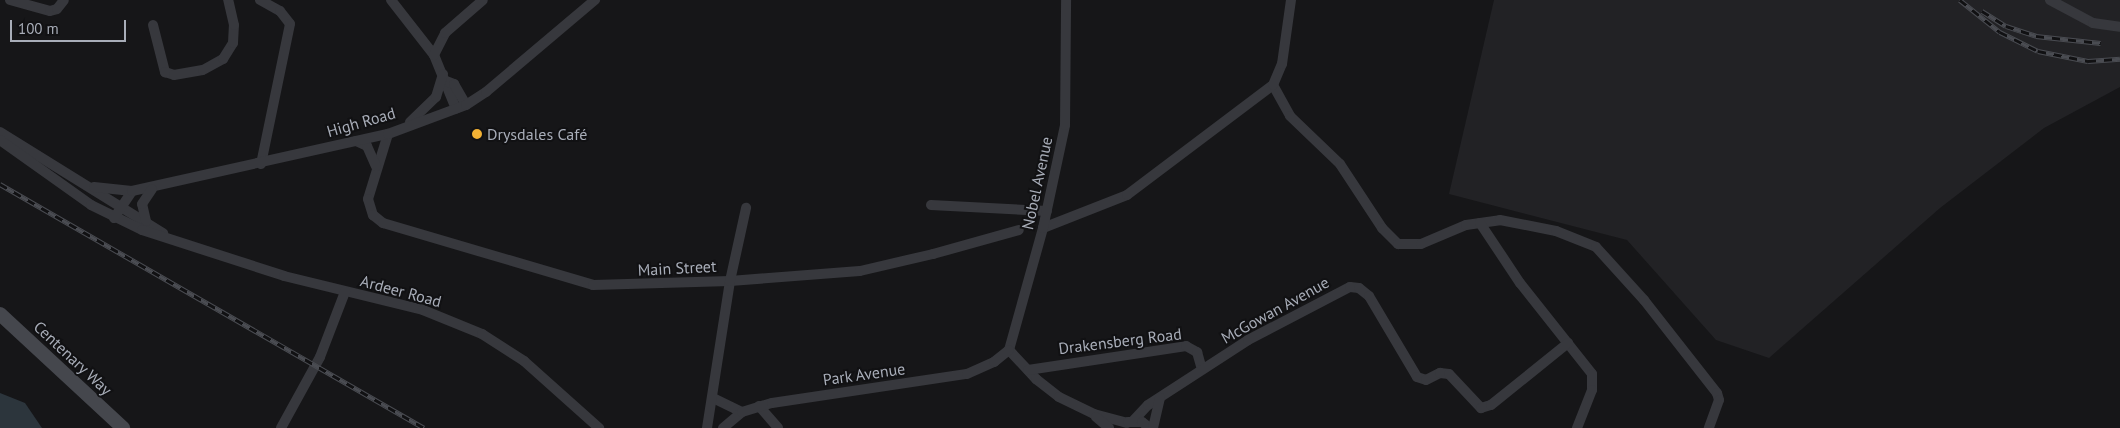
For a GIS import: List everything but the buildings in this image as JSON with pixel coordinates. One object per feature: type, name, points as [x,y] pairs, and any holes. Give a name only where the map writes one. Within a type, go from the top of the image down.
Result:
[{"type":"main road","name":"Centenary Way","points":[[0,314],[123,428]]},
{"type":"street","points":[[10,0],[50,11],[57,10],[64,0]]},
{"type":"street","points":[[153,25],[165,72],[174,75],[203,70],[223,59],[233,43],[233,20],[228,0]]},
{"type":"street","points":[[260,0],[280,11],[290,24],[261,164]]},
{"type":"street","points":[[391,0],[434,55],[445,77],[454,84],[461,107]]},
{"type":"street","points":[[434,55],[445,33],[483,0]]},
{"type":"street","name":"High Road","points":[[72,179],[100,190],[132,191],[152,189],[388,134],[407,125],[461,107],[486,92],[595,0]]},
{"type":"street","name":"Nobel Avenue","points":[[1009,350],[1043,228],[1065,124],[1066,0]]},
{"type":"street","points":[[1043,228],[1127,195],[1273,85],[1282,64],[1292,0]]},
{"type":"street","points":[[2050,0],[2093,23],[2120,27]]},
{"type":"street","points":[[407,125],[436,97],[445,77]]},
{"type":"street","points":[[1273,85],[1290,116],[1340,164],[1394,242],[1404,246],[1421,244],[1480,223],[1500,220],[1536,226],[1578,239],[1607,256],[1717,392],[1719,400],[1709,428]]},
{"type":"street","name":"Ardeer Road","points":[[0,132],[72,179],[146,221],[168,236]]},
{"type":"street","name":"Main Street","points":[[388,134],[370,187],[368,207],[383,223],[580,282],[606,286],[730,281],[888,266],[1019,230]]},
{"type":"street","name":"Ardeer Road","points":[[0,140],[68,190],[114,218],[275,273],[423,310],[482,334],[536,371],[599,428]]},
{"type":"street","points":[[356,141],[367,146],[376,166]]},
{"type":"street","points":[[146,221],[142,204],[152,189]]},
{"type":"street","points":[[114,218],[132,191]]},
{"type":"street","points":[[932,205],[1046,212]]},
{"type":"street","points":[[707,428],[730,281],[746,208]]},
{"type":"street","points":[[1480,223],[1520,284],[1592,374],[1593,381],[1577,428]]},
{"type":"street","name":"McGowan Avenue","points":[[1130,421],[1202,369],[1296,313],[1350,287],[1359,288],[1369,296],[1417,376],[1426,380],[1442,373],[1449,374],[1481,408],[1491,405],[1568,343]]},
{"type":"street","points":[[281,428],[320,358],[345,292]]},
{"type":"street","name":"Drakensberg Road","points":[[1028,370],[1186,346],[1197,352],[1202,369]]},
{"type":"street","points":[[1009,350],[1045,388],[1094,414],[1109,428]]},
{"type":"street","name":"Park Avenue","points":[[723,428],[742,412],[759,406],[967,374],[994,362],[1009,350]]},
{"type":"street","points":[[713,398],[742,412]]},
{"type":"street","points":[[1094,414],[1153,425],[1160,398]]},
{"type":"street","points":[[759,406],[778,428]]},
{"type":"shaded area","points":[[1494,0],[2120,0],[2120,87],[2044,128],[1940,208],[1769,358],[1716,340],[1627,240],[1449,194]]},
{"type":"shaded area","points":[[0,393],[25,403],[42,428],[0,428]]},
{"type":"railway","points":[[1960,0],[2000,32],[2038,51],[2088,61],[2120,59]]},
{"type":"railway","points":[[1982,11],[2006,26],[2036,36],[2101,43]]},
{"type":"railway","points":[[0,184],[424,428]]},
{"type":"place","name":"Drysdales Café","points":[[477,134]]}]
